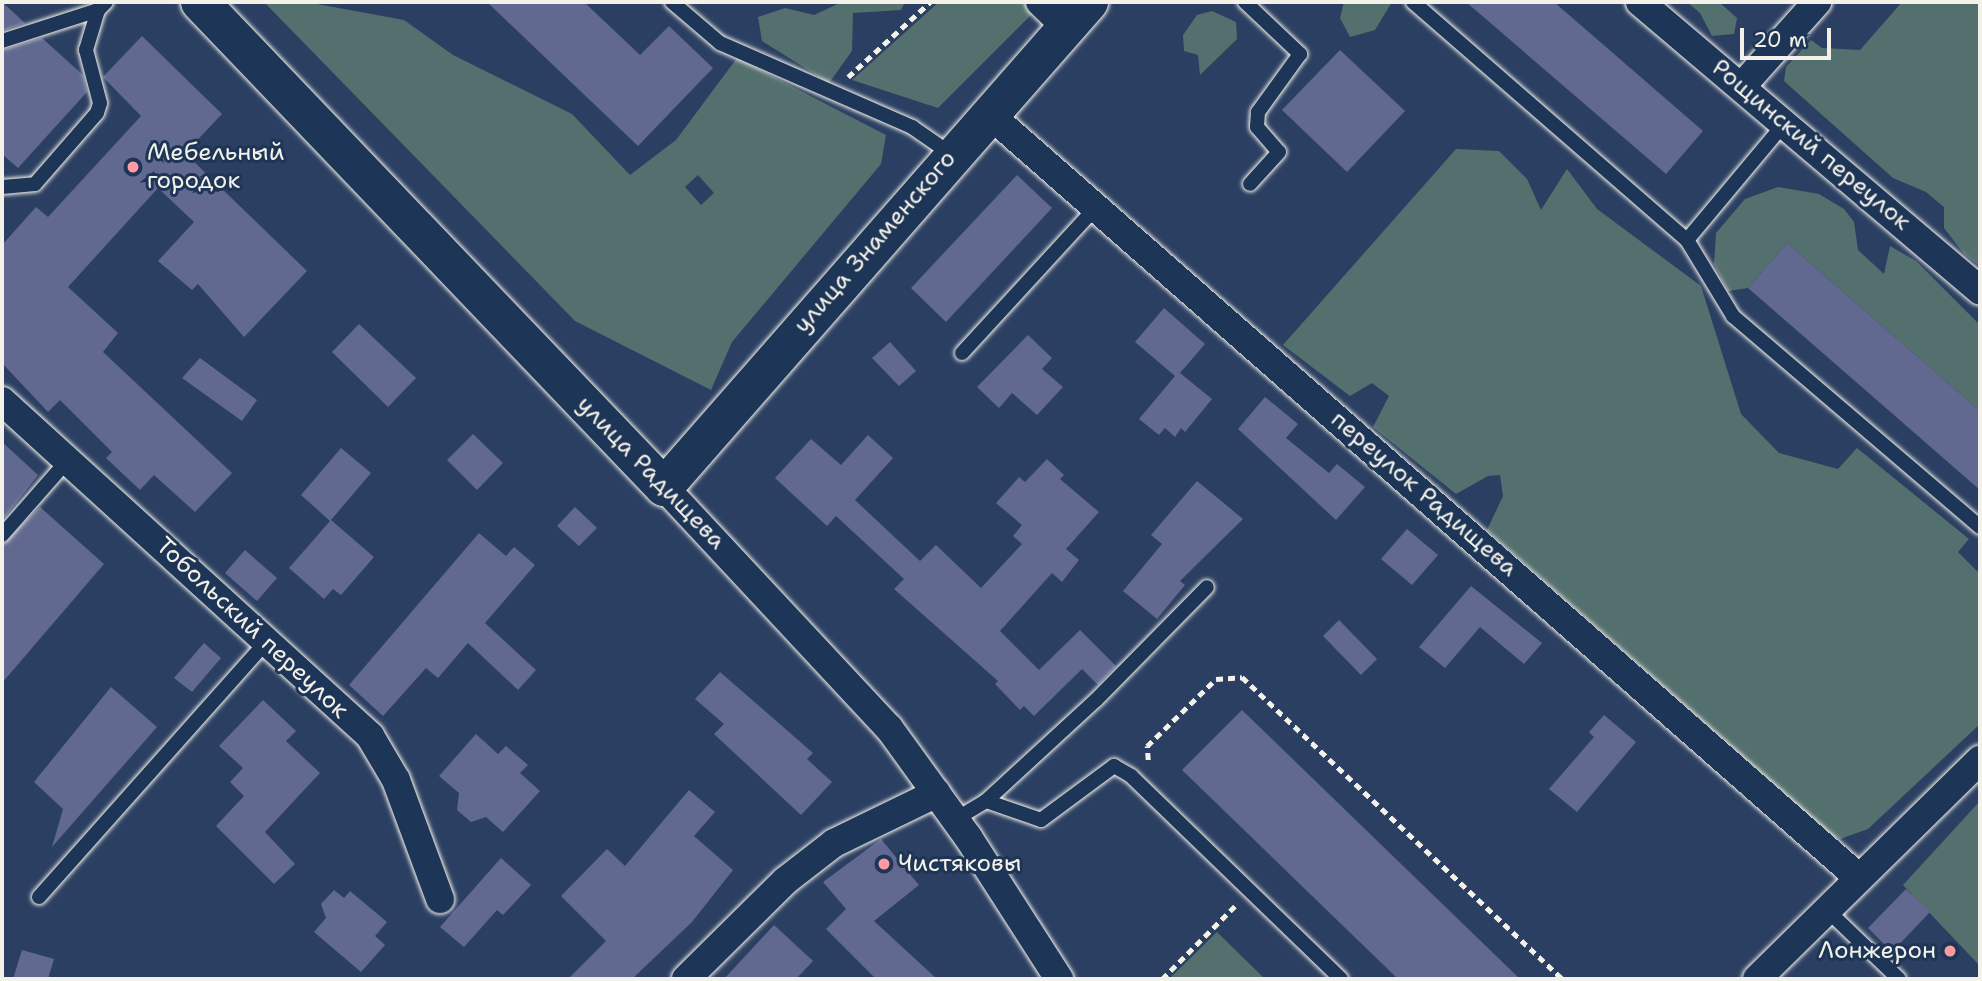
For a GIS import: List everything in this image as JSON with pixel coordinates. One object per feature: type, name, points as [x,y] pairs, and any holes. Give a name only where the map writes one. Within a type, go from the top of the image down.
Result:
[{"type":"main road","name":"улица Радищева","points":[[200,2],[664,487]]},
{"type":"main road","name":"улица Знаменского","points":[[664,487],[988,113],[1065,10]]},
{"type":"street","name":"Рощинский переулок","points":[[1640,2],[1980,290]]},
{"type":"street","points":[[1742,86],[1817,2]]},
{"type":"street","name":"переулок Радищева","points":[[988,113],[1858,877]]},
{"type":"street","name":"Тобольский переулок","points":[[2,401],[268,640],[384,755],[440,899]]},
{"type":"street","name":"улица Радищева","points":[[664,487],[889,728],[956,819],[1059,979]]},
{"type":"street","points":[[1758,979],[1858,877],[1980,760]]},
{"type":"street","points":[[685,979],[785,881],[834,843],[937,793]]},
{"type":"lane","points":[[672,2],[720,43],[912,127],[951,155]]},
{"type":"lane","points":[[1245,2],[1300,54],[1258,112],[1257,127],[1279,152],[1250,184]]},
{"type":"lane","points":[[1413,2],[1687,240],[1734,316],[1980,527]]},
{"type":"lane","points":[[2,41],[102,6]]},
{"type":"lane","points":[[2,187],[35,184],[97,113],[100,103],[86,50],[102,6]]},
{"type":"lane","points":[[1687,240],[1785,123]]},
{"type":"lane","points":[[962,353],[1097,206]]},
{"type":"lane","points":[[2,535],[68,460]]},
{"type":"lane","points":[[956,819],[986,801],[1096,700],[1207,587]]},
{"type":"lane","points":[[39,897],[268,640]]},
{"type":"lane","points":[[986,801],[1041,820],[1114,766],[1131,776],[1341,979]]},
{"type":"lane","points":[[1826,909],[1899,979]]},
{"type":"path","points":[[838,96],[851,72],[930,2]]},
{"type":"path","points":[[1157,772],[1149,763],[1147,746],[1216,679],[1242,677],[1562,979]]},
{"type":"path","points":[[1162,979],[1250,891]]},
{"type":"green space","points":[[264,2],[306,2],[404,20],[453,55],[572,114],[630,175],[676,140],[737,58],[886,135],[881,164],[732,342],[711,390],[575,321]],"holes":[[[698,175],[714,193],[701,205],[685,187]]]},
{"type":"green space","points":[[842,2],[905,2],[901,10],[853,13],[852,51],[829,83],[762,41],[758,17],[785,8],[814,15]]},
{"type":"green space","points":[[939,2],[1026,2],[1035,11],[938,108],[852,80]]},
{"type":"green space","points":[[1344,2],[1392,2],[1375,30],[1350,37],[1340,18]]},
{"type":"green space","points":[[1687,2],[1719,2],[1737,18],[1734,34],[1712,36],[1700,13]]},
{"type":"green space","points":[[1902,2],[1980,2],[1980,266],[1964,254],[1944,228],[1944,207],[1926,192],[1893,178],[1784,81],[1786,67],[1811,40],[1822,48],[1860,50]]},
{"type":"green space","points":[[1212,11],[1236,22],[1237,39],[1200,75],[1198,55],[1184,51],[1183,35],[1197,15]]},
{"type":"green space","points":[[1456,149],[1499,151],[1527,179],[1541,210],[1567,169],[1597,209],[1701,286],[1741,414],[1779,453],[1838,469],[1857,448],[1969,539],[1958,552],[1980,574],[1980,724],[1868,829],[1840,839],[1815,829],[1797,804],[1487,530],[1503,496],[1500,475],[1488,476],[1456,494],[1373,427],[1389,396],[1372,383],[1350,396],[1283,345]]},
{"type":"green space","points":[[1778,187],[1819,194],[1844,209],[1854,222],[1858,250],[1884,274],[1890,246],[1916,261],[1980,325],[1980,411],[1787,243],[1748,288],[1728,291],[1714,264],[1716,233],[1745,199]]},
{"type":"green space","points":[[1980,801],[1980,966],[1903,885]]},
{"type":"green space","points":[[1217,932],[1265,979],[1169,979]]},
{"type":"building","points":[[2,2],[25,23],[2,31]]},
{"type":"building","points":[[487,2],[584,2],[640,55],[669,26],[713,68],[638,146]]},
{"type":"building","points":[[1466,2],[1554,2],[1703,131],[1666,174]]},
{"type":"building","points":[[142,36],[222,114],[185,153],[307,271],[244,337],[198,284],[192,290],[158,261],[194,222],[158,188],[68,287],[118,333],[103,352],[232,473],[195,512],[154,475],[140,490],[106,458],[112,452],[60,400],[48,412],[2,363],[2,245],[36,207],[48,217],[141,116],[103,77]]},
{"type":"building","points":[[42,38],[83,75],[87,92],[18,168],[2,154],[2,50]]},
{"type":"building","points":[[1340,50],[1405,111],[1347,172],[1282,110]]},
{"type":"building","points":[[1017,175],[1052,208],[946,322],[911,288]]},
{"type":"building","points":[[1787,243],[1980,411],[1980,490],[1748,288]]},
{"type":"building","points":[[1164,308],[1205,344],[1180,373],[1212,399],[1185,432],[1181,428],[1175,437],[1165,428],[1159,435],[1139,419],[1175,376],[1135,342]]},
{"type":"building","points":[[359,324],[416,378],[388,407],[332,352]]},
{"type":"building","points":[[1028,335],[1052,358],[1042,369],[1063,387],[1037,415],[1012,393],[999,408],[977,387]]},
{"type":"building","points":[[890,342],[916,371],[899,386],[872,358]]},
{"type":"building","points":[[200,358],[257,400],[242,421],[182,378]]},
{"type":"building","points":[[1265,397],[1298,424],[1286,438],[1329,473],[1337,464],[1365,487],[1336,520],[1238,429]]},
{"type":"building","points":[[473,434],[503,463],[477,490],[447,460]]},
{"type":"building","points":[[868,435],[893,458],[855,500],[920,561],[936,545],[981,588],[1022,544],[1013,536],[1022,525],[996,503],[1019,477],[1025,482],[1047,459],[1064,475],[1060,479],[1099,512],[1066,549],[1079,560],[1062,582],[1052,573],[1000,631],[1039,670],[1080,630],[1116,666],[1098,685],[1082,669],[1034,716],[1024,706],[1020,710],[995,684],[998,681],[894,589],[904,579],[836,516],[827,526],[775,478],[811,439],[841,465]]},
{"type":"building","points":[[2,442],[38,475],[2,521]]},
{"type":"building","points":[[341,448],[371,473],[331,520],[374,557],[341,595],[333,589],[324,599],[289,568],[330,521],[301,495]]},
{"type":"building","points":[[1197,481],[1243,519],[1180,581],[1185,585],[1157,619],[1123,591],[1162,544],[1151,535]]},
{"type":"building","points":[[40,507],[104,564],[2,683],[2,544]]},
{"type":"building","points":[[575,507],[597,528],[579,546],[557,526]]},
{"type":"building","points":[[1407,529],[1438,555],[1412,585],[1381,559]]},
{"type":"building","points":[[479,533],[506,556],[514,547],[535,565],[485,623],[536,670],[518,690],[468,643],[438,678],[426,668],[383,716],[349,685]]},
{"type":"building","points":[[245,550],[277,578],[257,601],[225,573]]},
{"type":"building","points":[[1471,586],[1542,643],[1524,664],[1480,627],[1445,668],[1419,647]]},
{"type":"building","points":[[1339,620],[1377,659],[1361,675],[1323,636]]},
{"type":"building","points":[[204,643],[221,658],[192,692],[174,678]]},
{"type":"building","points":[[720,672],[813,753],[807,759],[832,782],[801,815],[714,734],[724,724],[695,699]]},
{"type":"building","points":[[111,687],[157,727],[52,847],[63,809],[34,782]]},
{"type":"building","points":[[263,700],[296,731],[286,741],[320,773],[265,832],[295,864],[274,884],[216,826],[244,796],[230,782],[243,768],[219,746]]},
{"type":"building","points":[[1242,710],[1520,979],[1398,979],[1182,770]]},
{"type":"building","points":[[1604,715],[1636,742],[1577,812],[1549,789],[1594,737],[1589,732]]},
{"type":"building","points":[[476,734],[498,754],[506,746],[528,765],[520,773],[540,791],[503,832],[486,817],[471,822],[457,810],[459,793],[439,776]]},
{"type":"building","points":[[689,790],[715,812],[694,836],[733,870],[692,922],[632,979],[568,979],[606,941],[561,896],[607,849],[625,866]]},
{"type":"building","points":[[881,839],[919,885],[874,921],[937,979],[876,979],[826,929],[846,909],[823,882]]},
{"type":"building","points":[[501,858],[531,885],[503,915],[497,910],[464,947],[440,927]]},
{"type":"building","points":[[1906,889],[1930,912],[1892,952],[1868,928]]},
{"type":"building","points":[[334,890],[344,898],[350,891],[387,922],[375,936],[385,945],[361,972],[314,932],[326,918],[321,904]]},
{"type":"building","points":[[774,925],[813,961],[796,979],[724,979]]},
{"type":"building","points":[[22,950],[54,959],[48,979],[13,979]]},
{"type":"place","name":"Мебельный городок","points":[[133,167]]},
{"type":"place","name":"Чистяковы","points":[[884,864]]},
{"type":"place","name":"Лонжерон","points":[[1950,951]]}]
